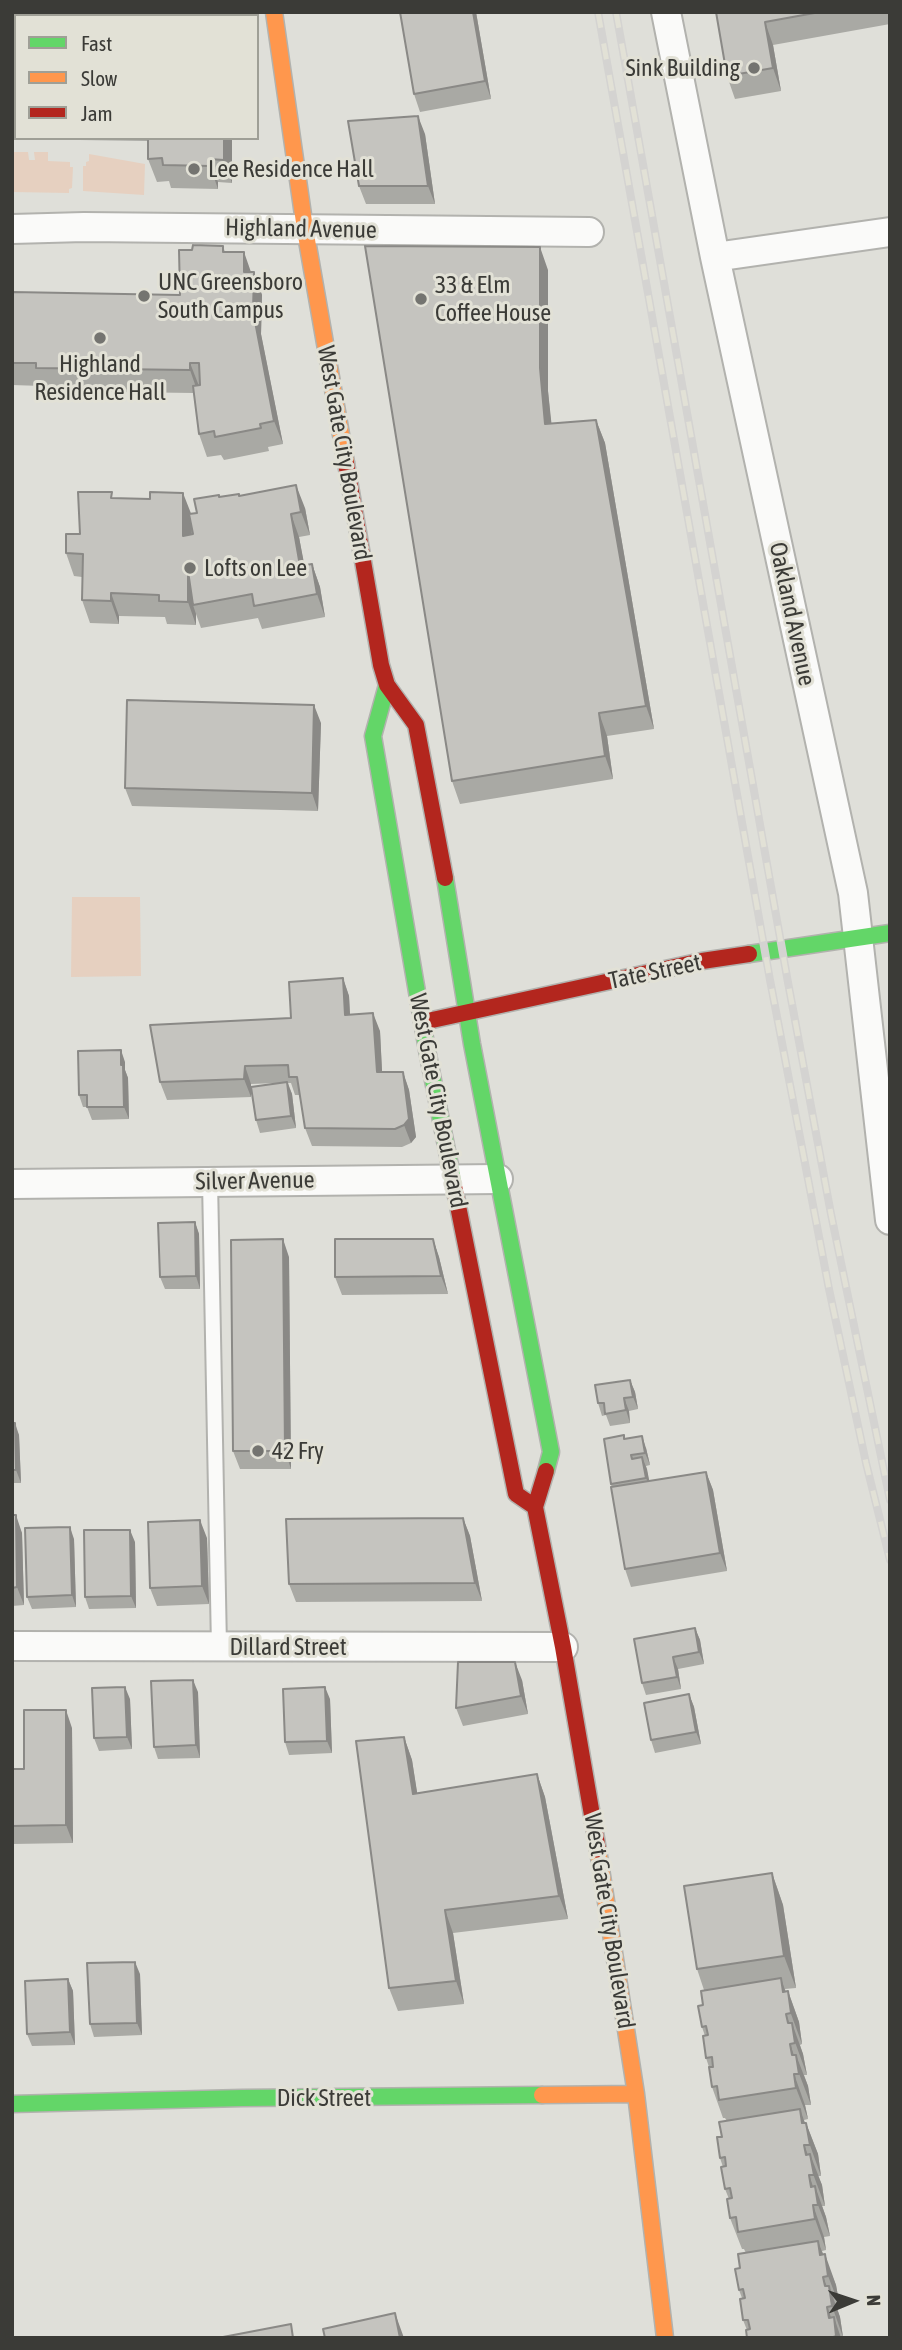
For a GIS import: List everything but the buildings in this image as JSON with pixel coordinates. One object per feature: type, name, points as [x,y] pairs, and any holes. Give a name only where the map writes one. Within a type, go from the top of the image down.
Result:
[{"type":"main road","name":"West Gate City Boulevard","points":[[274,12],[305,229],[381,665],[387,685],[416,725],[441,854],[467,1014],[551,1452],[535,1507],[563,1647],[613,1935],[636,2094],[665,2338]]},
{"type":"main road","name":"West Gate City Boulevard","points":[[387,685],[373,736],[422,1022],[516,1494],[535,1507]]},
{"type":"main road","name":"Tate Street","points":[[422,1022],[702,961],[859,940],[890,933]]},
{"type":"main road","name":"Dick Street","points":[[12,2104],[242,2098],[636,2094]]},
{"type":"street","name":"Oakland Avenue","points":[[666,12],[715,257],[853,893],[890,1220]]},
{"type":"street","name":"Highland Avenue","points":[[12,229],[589,232]]},
{"type":"street","points":[[715,257],[890,232]]},
{"type":"street","name":"Silver Avenue","points":[[12,1184],[498,1179]]},
{"type":"street","name":"Dillard Street","points":[[12,1646],[563,1647]]},
{"type":"lane","points":[[210,1181],[219,1647]]},
{"type":"shaded area","points":[[12,152],[28,152],[29,160],[35,160],[34,152],[48,152],[48,161],[70,162],[70,167],[73,167],[72,188],[69,193],[12,192]]},
{"type":"shaded area","points":[[89,154],[145,164],[144,195],[83,191],[83,166],[89,161]]},
{"type":"shaded area","points":[[72,897],[140,897],[141,976],[71,977]]},
{"type":"railway","points":[[598,12],[770,980],[829,1289],[866,1463],[890,1560]]},
{"type":"railway","points":[[616,12],[787,977],[831,1214],[890,1500]]},
{"type":"traffic: fast","points":[[387,685],[373,736],[427,1050],[454,1186]]},
{"type":"traffic: fast","points":[[445,878],[472,1044],[551,1452],[546,1471]]},
{"type":"traffic: fast","points":[[749,954],[890,933]]},
{"type":"traffic: fast","points":[[12,2104],[542,2095]]},
{"type":"traffic: slow","points":[[274,12],[305,229],[346,463]]},
{"type":"traffic: slow","points":[[598,1850],[636,2094],[665,2338]]},
{"type":"traffic: slow","points":[[542,2095],[636,2094]]},
{"type":"traffic: jam","points":[[346,463],[381,665],[387,685],[416,725],[445,878]]},
{"type":"traffic: jam","points":[[423,1022],[702,961],[749,954]]},
{"type":"traffic: jam","points":[[454,1186],[516,1494],[535,1507]]},
{"type":"traffic: jam","points":[[546,1471],[535,1507],[563,1647],[598,1850]]},
{"type":"place","name":"Sink Building","points":[[754,68]]},
{"type":"place","name":"Lee Residence Hall","points":[[194,169]]},
{"type":"place","name":"UNC Greensboro South Campus","points":[[144,296]]},
{"type":"place","name":"33 & Elm Coffee House","points":[[421,299]]},
{"type":"place","name":"Highland Residence Hall","points":[[100,338]]},
{"type":"place","name":"Lofts on Lee","points":[[190,568]]},
{"type":"place","name":"42 Fry","points":[[258,1451]]}]
